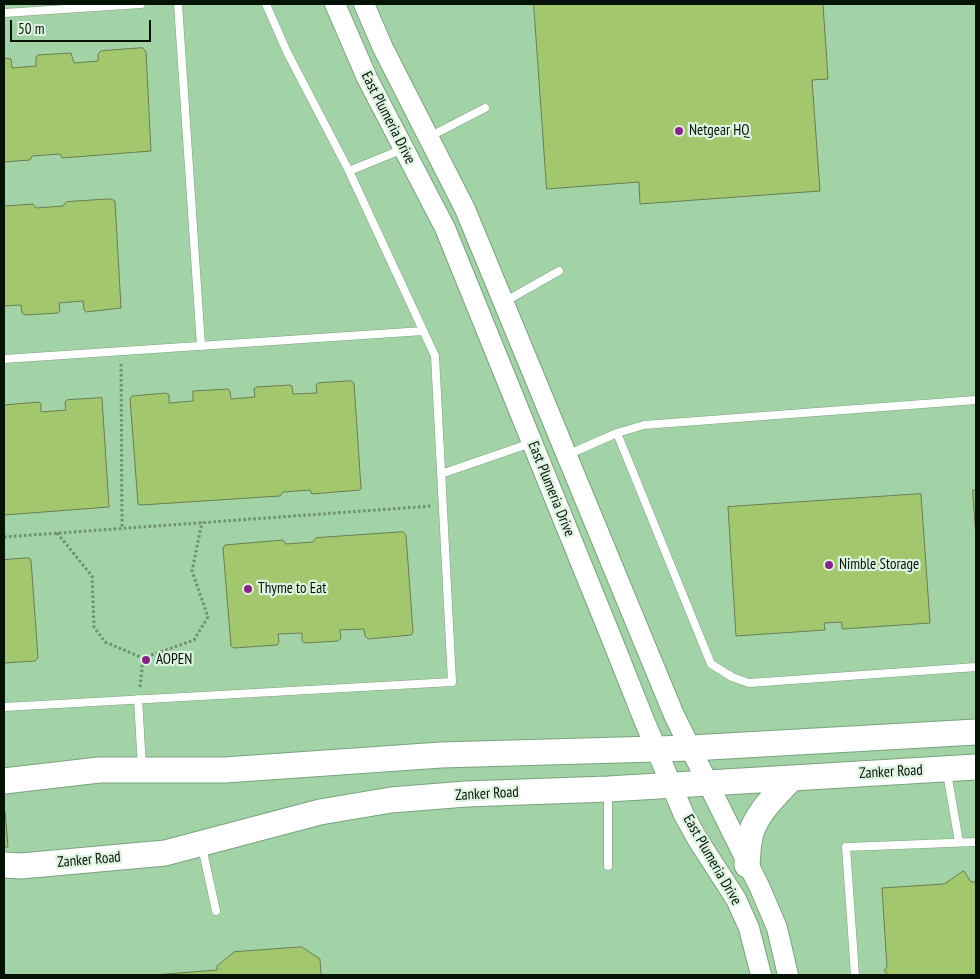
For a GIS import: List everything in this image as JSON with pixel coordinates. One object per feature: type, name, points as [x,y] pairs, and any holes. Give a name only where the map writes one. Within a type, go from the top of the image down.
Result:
[{"type":"main road","points":[[4,781],[99,770],[226,770],[441,756],[691,748],[976,732]]},
{"type":"main road","name":"Zanker Road","points":[[4,865],[21,866],[164,853],[320,812],[391,800],[466,794],[608,788],[976,767]]},
{"type":"main road","points":[[747,865],[749,843],[754,824],[767,805],[792,778]]},
{"type":"street","name":"East Plumeria Drive","points":[[335,4],[367,78],[445,228],[656,749],[698,840],[736,899],[749,928],[762,975]]},
{"type":"street","name":"East Plumeria Drive","points":[[364,4],[383,48],[465,209],[674,715],[760,888],[777,928],[788,975]]},
{"type":"street","points":[[404,149],[429,137]]},
{"type":"street","points":[[533,443],[557,433]]},
{"type":"lane","points":[[4,13],[141,4]]},
{"type":"lane","points":[[178,4],[201,346]]},
{"type":"lane","points":[[4,707],[452,682],[435,356],[349,171],[287,52],[266,4]]},
{"type":"lane","points":[[429,137],[485,108]]},
{"type":"lane","points":[[349,171],[404,149]]},
{"type":"lane","points":[[504,302],[559,271]]},
{"type":"lane","points":[[4,359],[423,331]]},
{"type":"lane","points":[[567,455],[617,433],[644,425],[976,400]]},
{"type":"lane","points":[[617,433],[711,664],[732,677],[749,682],[976,667]]},
{"type":"lane","points":[[441,474],[533,443]]},
{"type":"lane","points":[[138,699],[142,770]]},
{"type":"lane","points":[[946,769],[959,842]]},
{"type":"lane","points":[[608,788],[608,866]]},
{"type":"lane","points":[[855,975],[846,847],[976,842]]},
{"type":"lane","points":[[201,844],[216,911]]},
{"type":"path","points":[[120,351],[122,528]]},
{"type":"path","points":[[4,537],[442,505]]},
{"type":"path","points":[[57,533],[92,576],[94,628],[105,642],[143,658],[194,640],[208,617],[192,571],[202,522]]},
{"type":"path","points":[[138,699],[143,658]]},
{"type":"shaded area","points":[[4,4],[976,4],[976,975],[4,975]]},
{"type":"building","name":"Netgear HQ","points":[[534,4],[823,4],[828,79],[812,80],[820,191],[640,204],[639,182],[547,189]]},
{"type":"building","points":[[143,48],[146,52],[151,151],[62,158],[60,154],[32,156],[30,160],[4,162],[4,58],[11,59],[12,68],[36,66],[38,55],[71,53],[74,63],[98,61],[98,54],[101,51]]},
{"type":"building","points":[[111,199],[115,201],[121,308],[86,312],[83,301],[59,303],[60,311],[58,313],[25,315],[22,313],[21,305],[4,306],[4,206],[33,204],[36,208],[63,206],[66,202]]},
{"type":"building","points":[[351,381],[354,383],[360,490],[312,494],[310,490],[283,492],[280,496],[138,504],[130,398],[132,396],[166,393],[169,395],[169,403],[193,401],[193,391],[228,389],[231,399],[255,397],[254,389],[257,387],[290,385],[292,386],[293,394],[317,393],[316,385],[318,383]]},
{"type":"building","points":[[102,398],[109,507],[4,515],[4,405],[39,402],[41,404],[41,412],[66,410],[65,402],[67,400]]},
{"type":"building","points":[[973,490],[976,490],[976,538]]},
{"type":"building","name":"Nimble Storage","points":[[921,494],[930,623],[842,629],[842,622],[824,623],[825,630],[736,636],[728,507]]},
{"type":"building","points":[[403,532],[406,535],[413,632],[411,635],[368,639],[365,636],[364,629],[340,630],[341,638],[338,641],[305,643],[302,641],[302,633],[278,634],[279,642],[277,645],[234,648],[231,646],[223,548],[225,545],[283,540],[286,544],[313,542],[316,538]]},
{"type":"building","points":[[29,558],[31,560],[38,658],[35,661],[4,663],[4,560]]},
{"type":"building","points":[[5,811],[8,847],[4,847]]},
{"type":"building","points":[[964,871],[971,882],[976,882],[976,975],[889,975],[884,971],[887,967],[882,888],[944,884]]},
{"type":"building","points":[[302,947],[320,959],[321,975],[154,975],[217,970],[217,966],[234,952]]},
{"type":"place","name":"Netgear HQ","points":[[679,131]]},
{"type":"place","name":"Nimble Storage","points":[[829,565]]},
{"type":"place","name":"Thyme to Eat","points":[[248,589]]},
{"type":"place","name":"AOPEN","points":[[146,660]]}]
